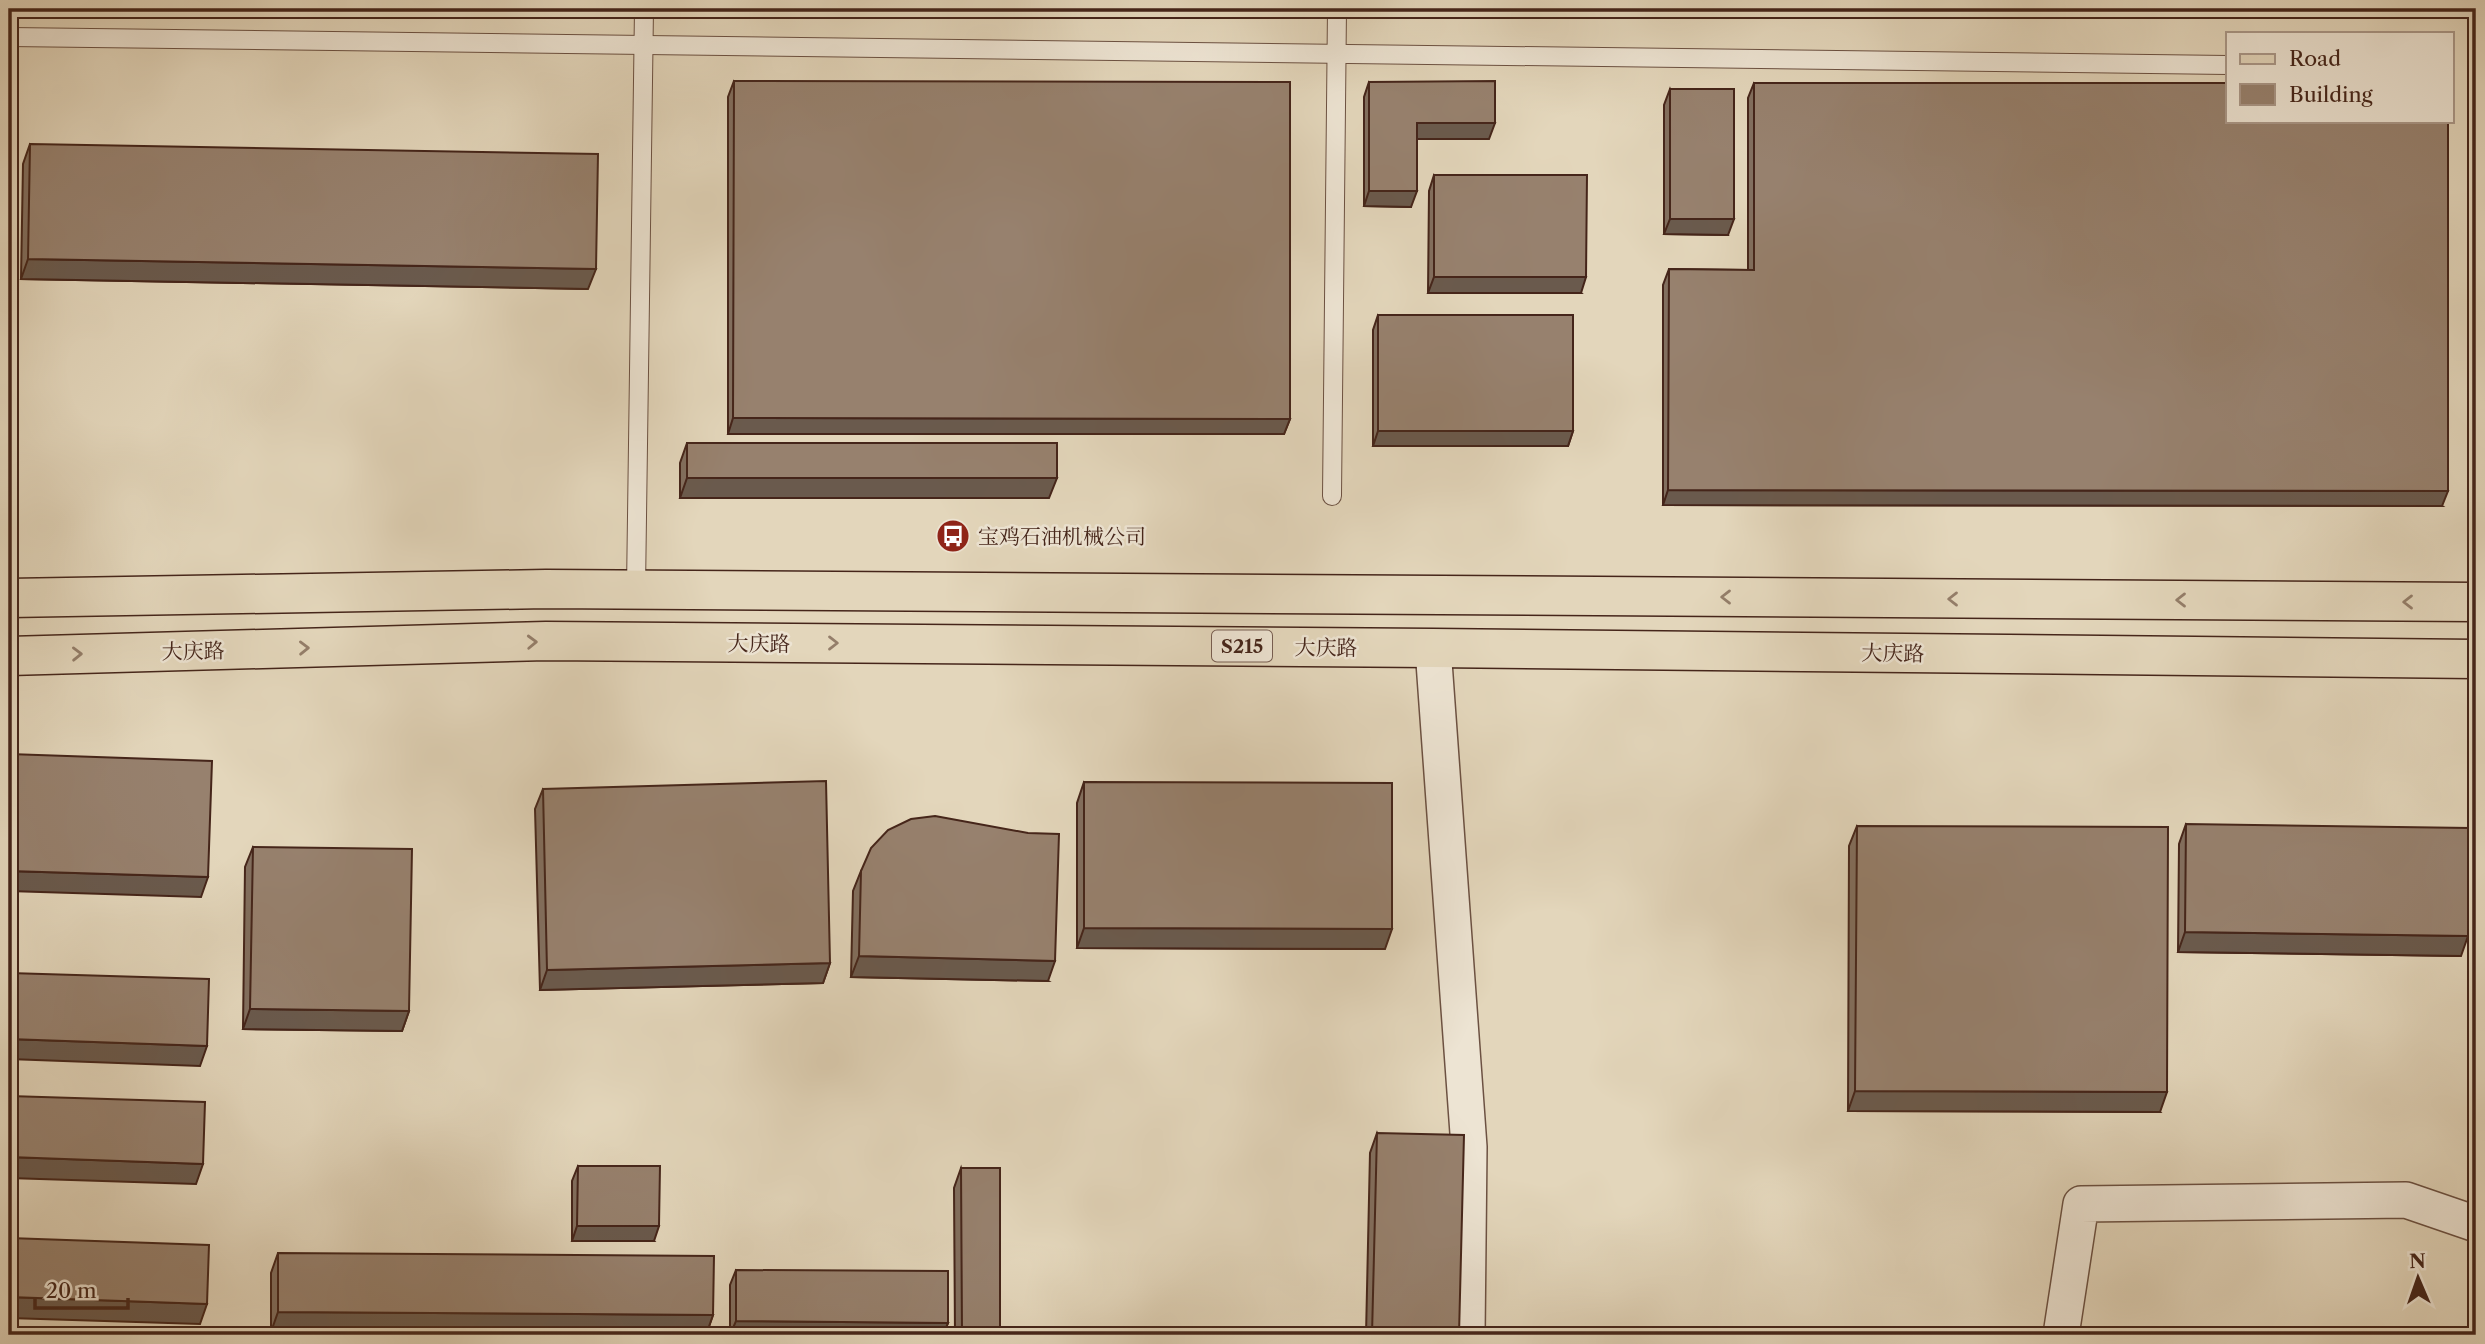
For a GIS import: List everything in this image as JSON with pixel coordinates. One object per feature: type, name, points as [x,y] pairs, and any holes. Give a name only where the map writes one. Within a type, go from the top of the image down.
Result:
[{"type":"main road","points":[[9,598],[636,589],[2476,602]]},
{"type":"main road","name":"大庆路","points":[[9,656],[546,641],[2476,659]]},
{"type":"street","points":[[1433,648],[1469,1147],[1466,1335]]},
{"type":"street","points":[[2061,1335],[2081,1204],[2406,1200],[2476,1224]]},
{"type":"lane","points":[[636,589],[644,9]]},
{"type":"lane","points":[[1332,496],[1337,9]]},
{"type":"lane","points":[[9,37],[2226,65]]},
{"type":"building","points":[[734,81],[1290,82],[1290,419],[733,418]]},
{"type":"building","points":[[1495,81],[1495,123],[1417,123],[1417,191],[1369,191],[1369,82]]},
{"type":"building","points":[[1754,83],[2226,83],[2226,122],[2448,122],[2448,491],[1668,490],[1669,269],[1754,270]]},
{"type":"building","points":[[1670,89],[1734,89],[1734,219],[1670,219]]},
{"type":"building","points":[[30,144],[598,154],[596,269],[28,259]]},
{"type":"building","points":[[1434,175],[1587,175],[1586,277],[1434,277]]},
{"type":"building","points":[[1378,315],[1573,315],[1573,431],[1378,431]]},
{"type":"building","points":[[687,443],[1057,443],[1057,478],[687,478]]},
{"type":"building","points":[[9,754],[212,761],[208,877],[9,871]]},
{"type":"building","points":[[826,781],[830,963],[547,970],[543,789]]},
{"type":"building","points":[[1084,782],[1392,783],[1392,929],[1084,928]]},
{"type":"building","points":[[935,816],[1028,833],[1059,834],[1055,961],[859,956],[861,871],[871,848],[888,830],[911,819]]},
{"type":"building","points":[[2186,824],[2470,828],[2468,936],[2185,932]]},
{"type":"building","points":[[1857,826],[2168,827],[2167,1092],[1855,1091]]},
{"type":"building","points":[[253,847],[412,849],[409,1011],[250,1009]]},
{"type":"building","points":[[9,973],[209,979],[207,1046],[9,1039]]},
{"type":"building","points":[[9,1096],[205,1102],[203,1164],[9,1157]]},
{"type":"building","points":[[1377,1133],[1464,1135],[1459,1335],[1372,1335]]},
{"type":"building","points":[[578,1166],[660,1166],[659,1226],[577,1226]]},
{"type":"building","points":[[961,1168],[1000,1168],[1000,1335],[962,1335]]},
{"type":"building","points":[[9,1238],[209,1245],[207,1304],[9,1297]]},
{"type":"building","points":[[278,1253],[714,1256],[713,1315],[278,1312]]},
{"type":"building","points":[[736,1270],[948,1271],[948,1323],[736,1321]]},
{"type":"place","name":"宝鸡石油机械公司","points":[[953,536]]}]
